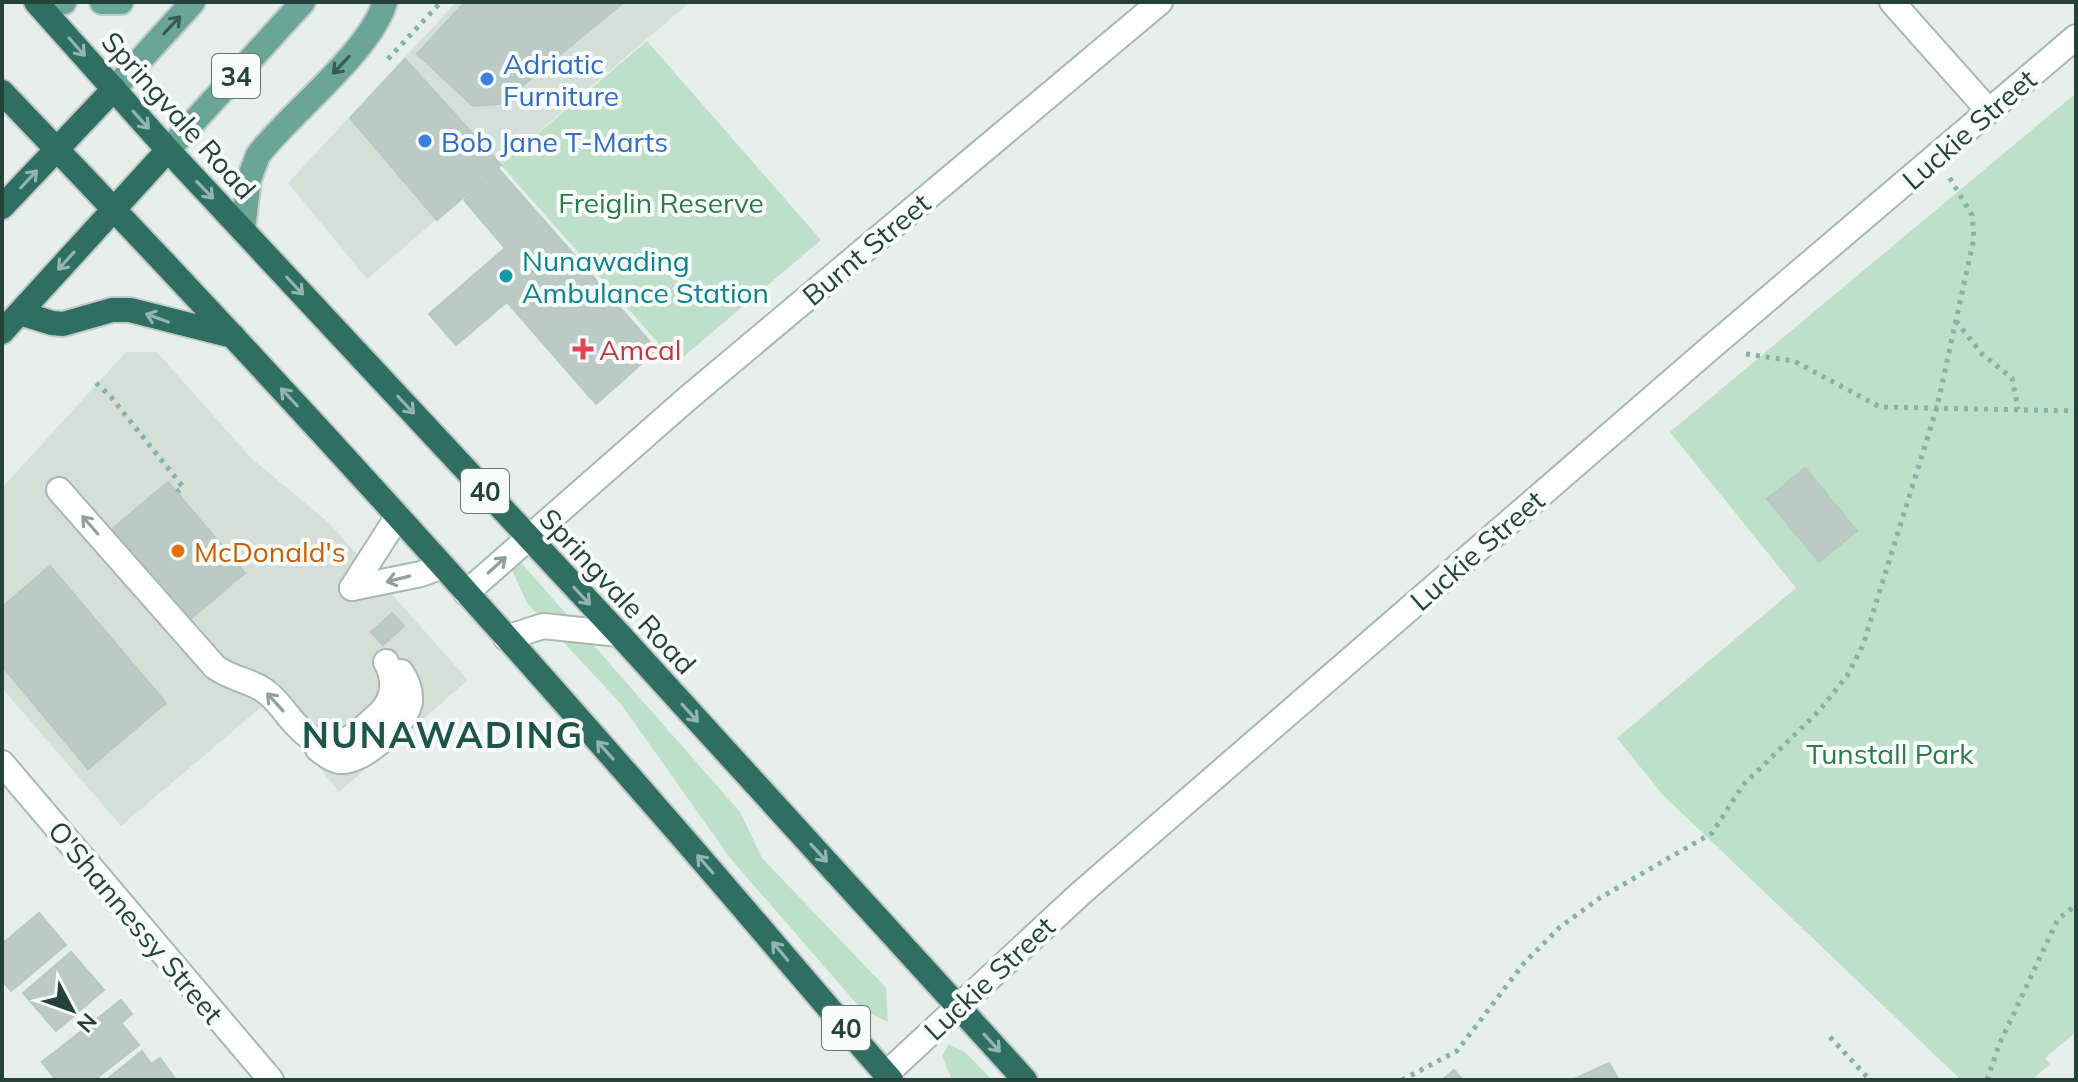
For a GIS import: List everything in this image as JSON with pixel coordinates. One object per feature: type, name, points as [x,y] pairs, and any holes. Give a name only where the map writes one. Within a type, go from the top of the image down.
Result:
[{"type":"highway","name":"Springvale Road","points":[[38,4],[168,150],[619,634],[1025,1080]]},
{"type":"highway","points":[[2,207],[114,89]]},
{"type":"highway","name":"40","points":[[2,92],[398,516],[657,808],[889,1077]]},
{"type":"highway","name":"34","points":[[2,332],[168,150]]},
{"type":"highway","points":[[20,313],[63,324],[112,310],[130,310],[233,336]]},
{"type":"main road","points":[[38,4],[64,2]]},
{"type":"main road","points":[[102,2],[121,2]]},
{"type":"main road","points":[[114,89],[193,2]]},
{"type":"main road","name":"34","points":[[168,150],[303,2]]},
{"type":"main road","points":[[243,228],[249,179],[258,155],[366,38],[381,15],[385,2]]},
{"type":"street","name":"Burnt Street","points":[[466,593],[688,398],[1160,2]]},
{"type":"street","points":[[1892,2],[1989,111]]},
{"type":"street","name":"Luckie Street","points":[[889,1077],[958,1006],[1081,893],[1709,349],[2076,37]]},
{"type":"street","points":[[59,490],[210,663],[224,674],[267,692],[302,732],[333,759],[341,761],[362,756],[396,727],[407,710],[410,690],[394,667]]},
{"type":"street","points":[[398,516],[352,588],[421,574],[442,566]]},
{"type":"street","points":[[506,638],[543,626],[619,634]]},
{"type":"street","name":"O'Shannessy Street","points":[[2,763],[271,1080]]},
{"type":"path","points":[[1402,1080],[1457,1051],[1524,963],[1560,927],[1600,898],[1712,833],[1743,785],[1818,712],[1847,676],[1863,645],[1937,407],[1974,238],[1972,215],[1937,157]]},
{"type":"path","points":[[1956,321],[1982,354],[2012,378],[2018,409]]},
{"type":"path","points":[[1709,349],[1794,361],[1880,407],[2076,411]]},
{"type":"path","points":[[96,383],[111,397],[183,487],[177,492]]},
{"type":"path","points":[[1987,1080],[1999,1045],[2058,919],[2076,905]]},
{"type":"path","points":[[1830,1037],[1870,1080]]},
{"type":"shaded area","points":[[456,2],[690,2],[367,279],[288,183]]},
{"type":"shaded area","points":[[126,352],[157,352],[251,458],[330,524],[468,680],[339,792],[266,703],[121,826],[2,688],[2,488]]},
{"type":"green space","name":"Freiglin Reserve","points":[[647,41],[821,240],[676,363],[501,165]]},
{"type":"green space","name":"Tunstall Park","points":[[2076,93],[2076,1032],[2045,1058],[2050,1064],[2032,1080],[1961,1080],[1663,795],[1617,738],[1796,588],[1670,432]]},
{"type":"green space","points":[[518,559],[740,812],[762,858],[886,988],[888,1022],[862,1010],[730,858],[621,704],[527,603],[511,568]]},
{"type":"green space","points":[[949,1044],[966,1053],[992,1080],[952,1080],[942,1056]]},
{"type":"building","name":"Adriatic Furniture","points":[[465,2],[624,2],[500,104],[473,106],[417,54]]},
{"type":"building","name":"Bob Jane T-Marts","points":[[405,59],[501,165],[437,220],[350,118]]},
{"type":"building","name":"Nunawading Ambulance Station","points":[[498,168],[569,249],[456,345],[429,314],[505,248],[464,200]]},
{"type":"building","points":[[569,249],[657,350],[596,404],[507,302]]},
{"type":"building","points":[[1805,468],[1857,531],[1819,562],[1767,499]]},
{"type":"building","name":"McDonald's","points":[[168,482],[245,573],[188,621],[111,530]]},
{"type":"building","points":[[50,566],[166,703],[88,769],[2,666],[2,607]]},
{"type":"building","points":[[392,613],[404,626],[383,645],[371,632]]},
{"type":"building","points":[[39,913],[66,945],[11,991],[2,980],[2,944]]},
{"type":"building","points":[[71,952],[104,990],[56,1031],[23,993]]},
{"type":"building","points":[[121,1000],[132,1014],[121,1023],[139,1045],[94,1080],[56,1080],[42,1062]]},
{"type":"building","points":[[142,1051],[151,1064],[160,1058],[176,1080],[106,1080]]},
{"type":"building","points":[[1609,1063],[1619,1080],[1572,1080]]},
{"type":"building","points":[[1454,1070],[1463,1080],[1442,1080]]},
{"type":"place","name":"Adriatic Furniture","points":[[487,79]]},
{"type":"place","name":"Bob Jane T-Marts","points":[[425,141]]},
{"type":"place","name":"Nunawading Ambulance Station","points":[[506,276]]},
{"type":"place","name":"Amcal","points":[[583,349]]},
{"type":"place","name":"McDonald's","points":[[178,551]]},
{"type":"district","name":"NUNAWADING","points":[[443,734]]}]
